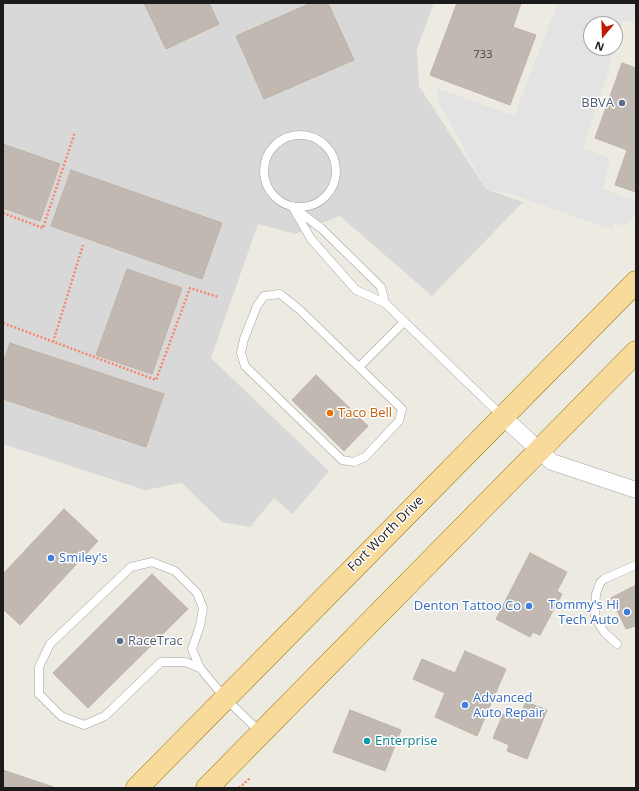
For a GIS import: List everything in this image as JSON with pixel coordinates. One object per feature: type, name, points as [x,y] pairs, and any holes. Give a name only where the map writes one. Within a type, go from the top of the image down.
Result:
[{"type":"main road","name":"Fort Worth Drive","points":[[137,788],[502,416],[636,282]]},
{"type":"main road","points":[[207,788],[636,352]]},
{"type":"street","points":[[502,416],[552,462],[636,490]]},
{"type":"lane","points":[[292,206],[303,207],[314,204],[323,199],[331,190],[335,180],[336,168],[334,157],[328,148],[319,140],[308,136],[296,135],[285,138],[275,145],[265,163],[266,183],[271,192],[280,201],[292,206],[322,228],[381,287],[385,303]]},
{"type":"lane","points":[[292,206],[311,239],[356,290],[385,303],[502,416]]},
{"type":"lane","points":[[280,294],[300,310],[359,367],[402,409],[400,422],[365,457],[354,462],[342,460],[244,366],[241,354],[244,340],[257,306],[264,296],[280,294]]},
{"type":"lane","points":[[359,367],[404,322]]},
{"type":"lane","points":[[200,668],[185,662],[160,662],[105,716],[84,725],[61,716],[39,694],[38,667],[50,644],[131,567],[152,562],[175,571],[197,593],[203,608],[200,626],[192,649],[200,668],[225,698],[261,733]]},
{"type":"lane","points":[[617,644],[605,633],[595,616],[596,594],[600,583],[604,579],[636,565]]},
{"type":"path","points":[[3,213],[43,228],[75,132]]},
{"type":"path","points":[[53,342],[84,245]]},
{"type":"path","points":[[3,323],[156,380],[190,288],[218,297]]},
{"type":"path","points":[[239,788],[250,778]]},
{"type":"shaded area","points":[[3,3],[434,3],[417,49],[419,86],[486,189],[523,202],[432,296],[340,216],[295,234],[258,224],[211,358],[329,471],[293,514],[274,498],[250,527],[222,522],[182,483],[145,490],[3,444]]},
{"type":"shaded area","points":[[558,3],[636,3],[636,24],[623,20],[623,16],[583,16],[583,56],[612,56],[583,148],[610,158],[603,189],[636,201],[636,213],[625,226],[614,223],[612,230],[511,194],[486,189],[438,101],[437,88],[514,116]]},
{"type":"building","points":[[144,3],[209,3],[219,24],[166,49]]},
{"type":"building","points":[[311,3],[328,3],[354,60],[264,99],[236,36]]},
{"type":"building","points":[[457,3],[521,3],[513,27],[536,35],[510,105],[430,75]]},
{"type":"building","name":"BBVA","points":[[622,63],[636,68],[636,192],[615,185],[627,150],[595,138]]},
{"type":"building","points":[[3,144],[60,164],[40,221],[3,208]]},
{"type":"building","points":[[71,170],[222,223],[202,279],[51,226]]},
{"type":"building","points":[[127,269],[182,288],[152,374],[96,355]]},
{"type":"building","points":[[10,343],[164,394],[146,447],[3,399],[3,363]]},
{"type":"building","name":"Taco Bell","points":[[316,375],[368,426],[344,451],[292,400]]},
{"type":"building","name":"Smiley's","points":[[64,509],[98,541],[20,625],[3,609],[3,574]]},
{"type":"building","name":"Denton Tattoo Co","points":[[530,553],[567,572],[557,591],[562,594],[540,635],[533,632],[530,637],[496,619]]},
{"type":"building","name":"RaceTrac","points":[[152,574],[188,609],[88,708],[53,673]]},
{"type":"building","name":"Tommy's Hi Tech Auto","points":[[636,585],[636,627],[626,629],[611,598]]},
{"type":"building","name":"Advanced Auto Repair","points":[[465,651],[506,669],[477,736],[435,717],[445,693],[413,679],[422,659],[455,673]]},
{"type":"building","points":[[526,702],[547,710],[527,759],[507,751],[509,745],[493,738],[503,714],[518,720]]},
{"type":"building","name":"Enterprise","points":[[350,710],[401,730],[385,771],[333,752]]},
{"type":"building","points":[[3,770],[56,788],[3,788]]},
{"type":"place","name":"BBVA","points":[[622,103]]},
{"type":"place","name":"Taco Bell","points":[[330,413]]},
{"type":"place","name":"Smiley's","points":[[51,558]]},
{"type":"place","name":"Denton Tattoo Co","points":[[529,606]]},
{"type":"place","name":"Tommy's Hi Tech Auto","points":[[627,612]]},
{"type":"place","name":"RaceTrac","points":[[120,641]]},
{"type":"place","name":"Advanced Auto Repair","points":[[465,705]]},
{"type":"place","name":"Enterprise","points":[[367,741]]}]
